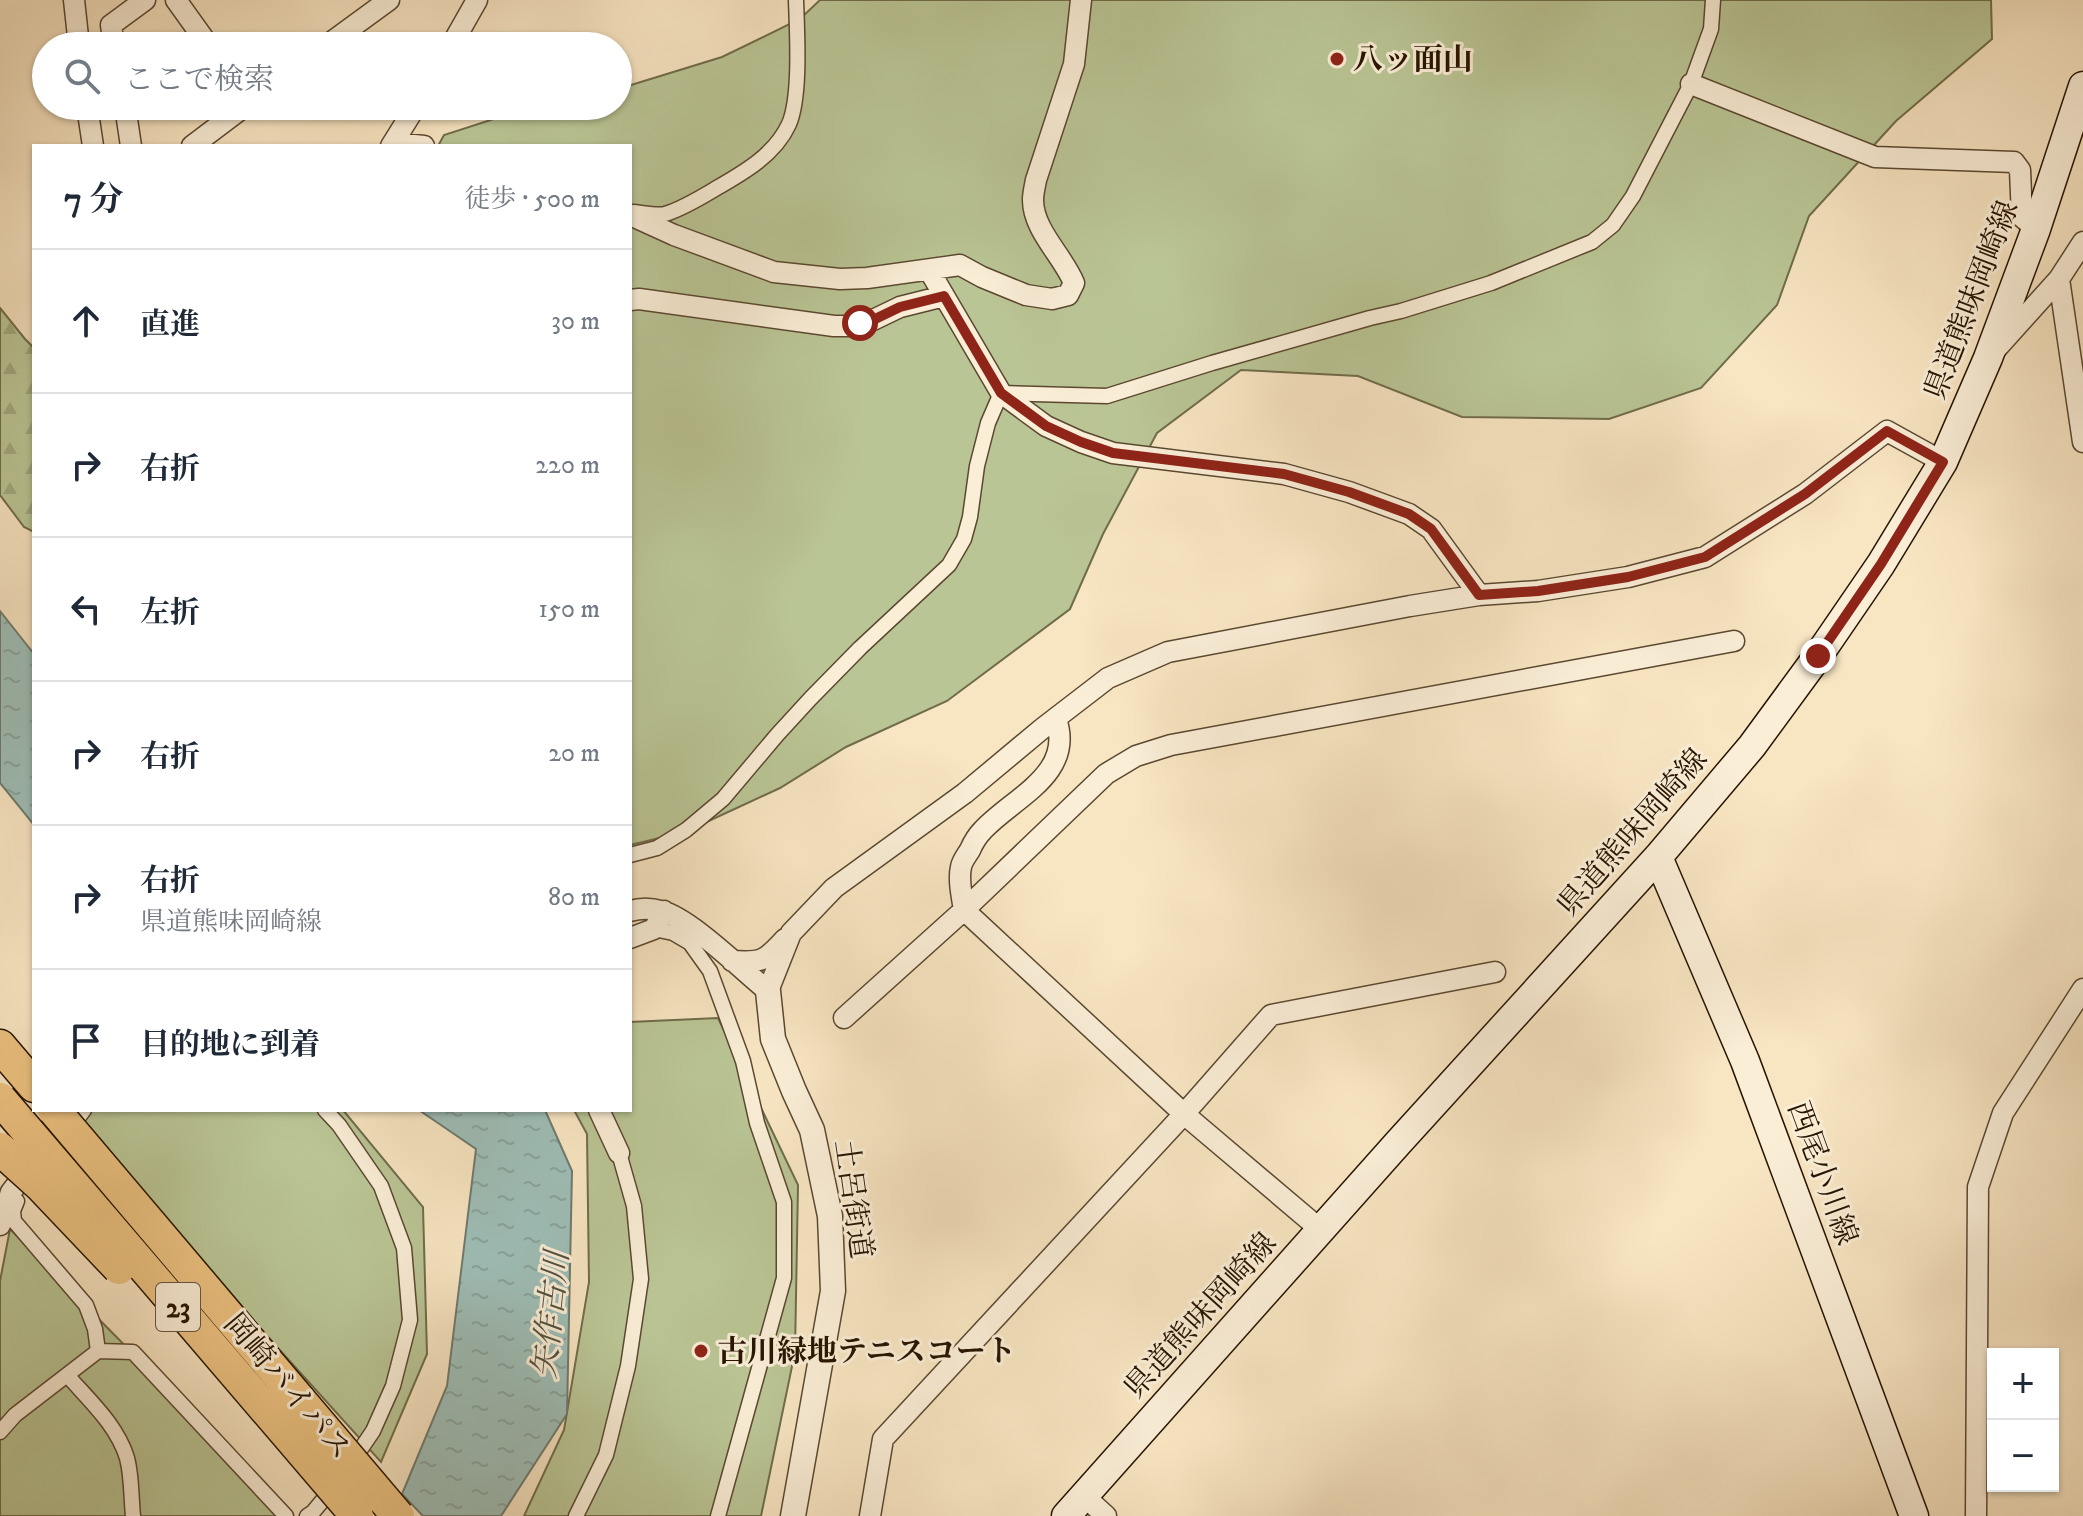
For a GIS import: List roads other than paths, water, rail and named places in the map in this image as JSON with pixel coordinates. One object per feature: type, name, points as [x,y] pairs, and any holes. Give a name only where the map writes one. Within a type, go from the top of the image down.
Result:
[{"type":"highway","points":[[0,1046],[32,1084]]},
{"type":"highway","name":"岡崎バイパス","points":[[0,1099],[357,1516]]},
{"type":"highway","name":"岡崎バイパス","points":[[56,1112],[398,1516]]},
{"type":"highway","name":"23","points":[[0,1149],[40,1185],[153,1302],[290,1455],[307,1458]]},
{"type":"main road","name":"県道熊味岡崎線","points":[[1075,1506],[1658,857],[1752,746],[1818,656],[1881,564],[1943,462],[1988,358],[2036,229],[2083,86]]},
{"type":"main road","name":"西尾小川線","points":[[1658,857],[1745,1061],[1914,1516]]},
{"type":"street","points":[[74,0],[77,32]]},
{"type":"street","points":[[112,32],[111,25],[145,0]]},
{"type":"street","points":[[176,0],[199,32]]},
{"type":"street","points":[[345,32],[389,0]]},
{"type":"street","points":[[459,32],[477,0]]},
{"type":"street","points":[[632,214],[663,215],[702,196],[747,171],[777,141],[789,124],[797,76],[796,0]]},
{"type":"street","points":[[632,215],[674,235],[774,272],[840,279],[867,278],[960,265],[1026,295],[1060,299],[1068,295],[1074,283],[1043,231],[1033,199],[1036,180],[1074,64],[1081,0]]},
{"type":"street","points":[[1001,393],[1107,396],[1226,358],[1401,311],[1491,283],[1592,242],[1613,225],[1633,196],[1691,84],[1711,29],[1713,0]]},
{"type":"street","points":[[1691,84],[1875,157],[2014,162],[2020,170],[2022,217],[2036,229]]},
{"type":"street","points":[[89,120],[93,144]]},
{"type":"street","points":[[127,120],[131,144]]},
{"type":"street","points":[[195,144],[226,120]]},
{"type":"street","points":[[393,144],[408,120]]},
{"type":"street","points":[[1988,358],[2059,279],[2083,242]]},
{"type":"street","points":[[929,270],[1001,393],[1046,426],[1113,453],[1284,474],[1349,492],[1409,514],[1431,529],[1479,595]]},
{"type":"street","points":[[2059,279],[2083,442]]},
{"type":"street","points":[[632,300],[849,326],[873,320],[900,307],[944,296]]},
{"type":"street","points":[[632,854],[657,848],[686,830],[723,799],[810,699],[949,565],[964,539],[977,466],[988,423],[1001,393]]},
{"type":"street","points":[[732,961],[755,963],[770,956],[834,888],[965,793],[1108,678],[1168,652],[1479,595],[1538,591],[1628,577],[1705,557],[1805,494],[1887,431],[1943,462]]},
{"type":"street","points":[[844,1018],[964,910],[1106,774],[1136,756],[1171,745],[1734,641]]},
{"type":"street","points":[[1056,719],[1059,744],[1056,758],[1049,769],[1041,781],[983,830],[961,866],[964,910],[1184,1114],[1321,1230]]},
{"type":"street","points":[[632,910],[639,908],[690,943],[710,971],[743,1061],[757,1123],[784,1202],[784,1278],[718,1516]]},
{"type":"street","points":[[632,937],[659,920],[684,922],[768,991],[791,933]]},
{"type":"street","points":[[870,1516],[883,1439],[1184,1114],[1271,1015],[1495,972]]},
{"type":"street","points":[[1976,1516],[1978,1187],[2003,1113],[2083,989]]},
{"type":"street","name":"土呂街道","points":[[768,991],[773,1039],[812,1130],[830,1216],[833,1291],[793,1516]]},
{"type":"street","points":[[0,1225],[11,1192],[70,1112]]},
{"type":"street","points":[[83,1112],[19,1197],[13,1211],[14,1221],[86,1305],[95,1329],[98,1351]]},
{"type":"street","points":[[307,1516],[345,1473],[373,1431],[393,1386],[410,1320],[404,1248],[381,1186],[327,1112]]},
{"type":"street","points":[[576,1516],[606,1455],[628,1366],[641,1279],[633,1197],[619,1153],[600,1112]]},
{"type":"street","points":[[0,1432],[15,1415],[98,1351],[133,1352],[286,1516]]},
{"type":"street","points":[[67,1375],[106,1419],[119,1439],[127,1460],[133,1516]]},
{"type":"street","points":[[1075,1506],[1106,1516]]},
{"type":"water","points":[[0,611],[32,651],[32,823],[0,783]]},
{"type":"water","name":"矢作古川","points":[[422,1112],[546,1112],[572,1171],[567,1414],[501,1516],[423,1516],[402,1494],[447,1386],[476,1149]]},
{"type":"place","name":"八ッ面山","points":[[1337,59]]},
{"type":"place","name":"古川緑地テニスコート","points":[[701,1351]]}]
